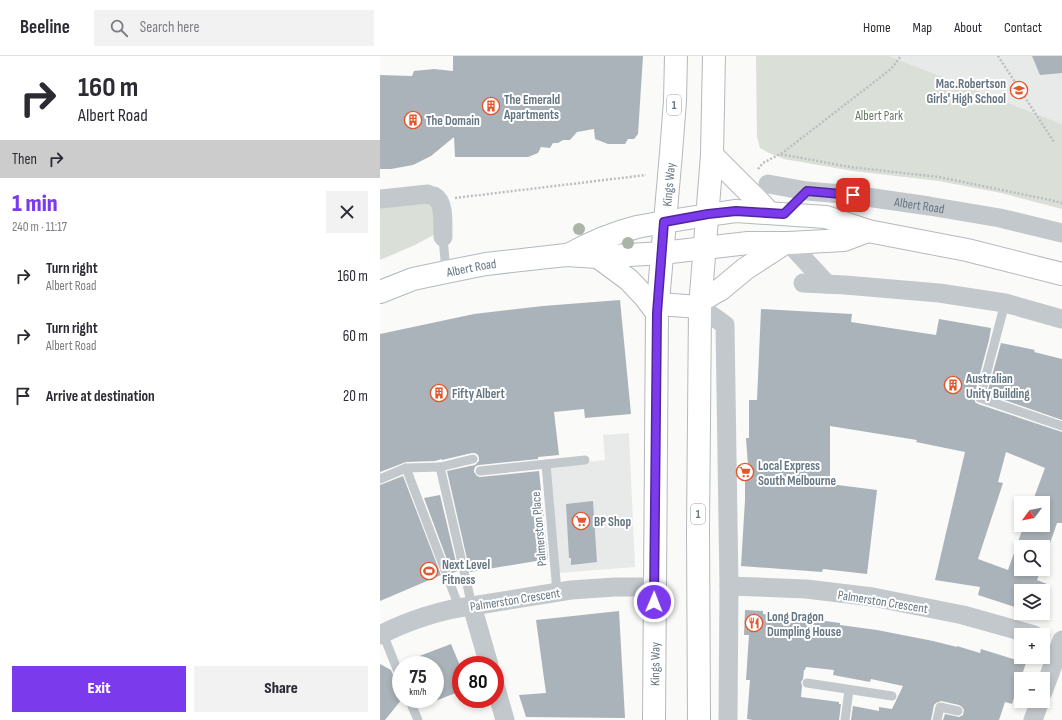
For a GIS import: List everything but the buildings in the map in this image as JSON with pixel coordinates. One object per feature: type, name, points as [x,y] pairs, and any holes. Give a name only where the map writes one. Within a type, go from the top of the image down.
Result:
[{"type":"main road","name":"Kings Way","points":[[654,720],[657,308],[675,101],[676,56]]},
{"type":"main road","name":"1","points":[[699,720],[698,531],[700,304],[712,155],[714,56]]},
{"type":"main road","points":[[712,155],[761,204],[776,214]]},
{"type":"main road","name":"Albert Road","points":[[566,255],[593,242],[637,227],[708,214],[736,211],[826,217],[868,231],[967,250],[1062,274]]},
{"type":"main road","name":"Albert Road","points":[[380,292],[413,279],[486,264],[566,255],[598,257],[662,253],[748,243],[787,243],[844,240],[868,231]]},
{"type":"main road","points":[[598,257],[629,280],[657,308],[700,304],[745,269],[787,243]]},
{"type":"street","name":"Albert Road","points":[[762,178],[807,191],[853,195],[929,206],[1000,218],[1062,233]]},
{"type":"street","points":[[776,214],[807,191]]},
{"type":"street","points":[[380,199],[428,194],[434,196],[439,200],[442,208],[443,237]]},
{"type":"street","points":[[787,243],[827,284]]},
{"type":"street","points":[[803,283],[845,284],[925,292],[1005,303],[1062,318]]},
{"type":"street","points":[[700,304],[725,325],[729,586],[728,720]]},
{"type":"street","name":"Palmerston Crescent","points":[[729,586],[806,589],[873,597],[963,615],[1014,629]]},
{"type":"street","name":"Palmerston Crescent","points":[[381,634],[421,618],[466,606],[557,592],[616,587],[655,587]]},
{"type":"street","points":[[466,606],[485,656]]},
{"type":"street","points":[[1050,639],[1062,642],[1050,674]]},
{"type":"street","points":[[502,708],[505,720]]},
{"type":"street","points":[[1033,720],[1037,708]]},
{"type":"lane","points":[[443,237],[446,272]]},
{"type":"lane","points":[[1005,303],[980,398],[1062,426]]},
{"type":"lane","points":[[380,478],[406,468],[440,467],[472,459]]},
{"type":"lane","points":[[480,471],[585,460]]},
{"type":"lane","name":"Palmerston Place","points":[[546,464],[557,592]]},
{"type":"lane","points":[[440,467],[466,606]]},
{"type":"lane","points":[[406,468],[466,606]]},
{"type":"lane","points":[[381,634],[392,659]]},
{"type":"lane","points":[[808,683],[892,696]]},
{"type":"lane","points":[[845,720],[849,690]]},
{"type":"lane","points":[[937,720],[940,707],[958,711]]},
{"type":"lane","points":[[413,708],[418,720]]},
{"type":"path","points":[[762,178],[763,163],[780,154],[891,69],[901,56]]},
{"type":"path","points":[[998,56],[1054,142]]},
{"type":"path","points":[[780,154],[850,167],[939,177],[1062,203]]},
{"type":"path","points":[[439,200],[646,174]]},
{"type":"shaded area","name":"Mac.Robertson Girls' High School","points":[[889,56],[1062,56],[1062,124]]},
{"type":"shaded area","points":[[629,433],[635,567],[559,573],[549,466],[605,460],[603,435]]},
{"type":"green space","name":"Albert Park","points":[[756,56],[889,56],[1062,124],[1062,209],[1001,193],[939,181],[853,171],[784,159],[769,153],[760,148],[757,137]]},
{"type":"green space","points":[[432,200],[439,232],[415,245],[380,260],[380,204]]},
{"type":"place","name":"Mac.Robertson Girls' High School","points":[[1019,90]]},
{"type":"place","name":"The Emerald Apartments","points":[[491,106]]},
{"type":"place","name":"The Domain","points":[[413,120]]},
{"type":"place","name":"Australian Unity Building","points":[[953,385]]},
{"type":"place","name":"Fifty Albert","points":[[439,393]]},
{"type":"place","name":"Local Express South Melbourne","points":[[745,472]]},
{"type":"place","name":"BP Shop","points":[[581,521]]},
{"type":"place","name":"Next Level Fitness","points":[[429,571]]},
{"type":"place","name":"Long Dragon Dumpling House","points":[[754,623]]},
{"type":"route","points":[[654,602],[657,313],[664,222],[708,214],[736,211],[784,214],[807,191],[853,195]]}]
